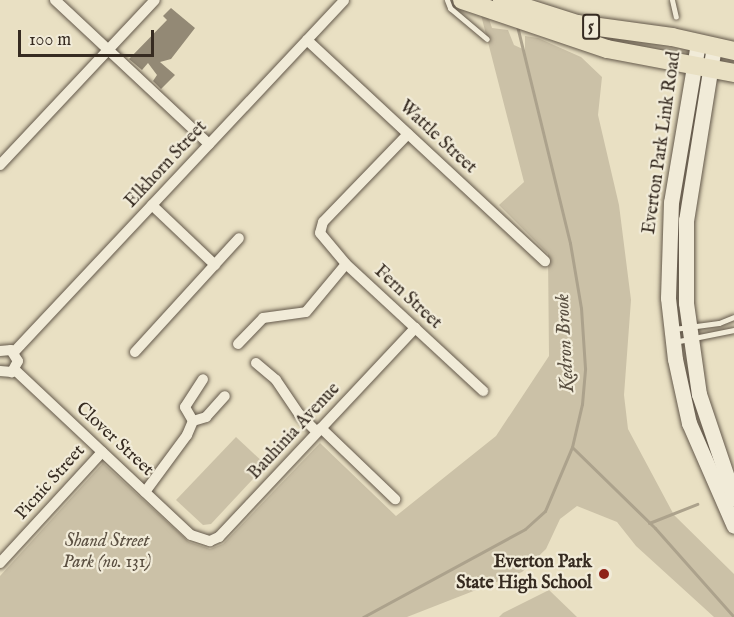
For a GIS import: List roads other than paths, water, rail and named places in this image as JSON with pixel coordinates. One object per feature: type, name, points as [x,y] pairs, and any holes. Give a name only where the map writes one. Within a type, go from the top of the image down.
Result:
[{"type":"highway","name":"5","points":[[462,0],[484,8],[549,23],[706,44],[734,51]]},
{"type":"highway","name":"5","points":[[502,0],[549,23],[630,55],[734,73]]},
{"type":"main road","name":"Everton Park Link Road","points":[[706,44],[668,232],[672,336],[692,431],[734,526]]},
{"type":"main road","name":"Everton Park Link Road","points":[[702,68],[686,220],[689,333],[708,429],[734,498]]},
{"type":"street","points":[[55,0],[209,144]]},
{"type":"street","points":[[0,165],[154,0]]},
{"type":"street","name":"Elkhorn Street","points":[[14,352],[344,0]]},
{"type":"street","name":"Wattle Street","points":[[307,40],[545,261]]},
{"type":"street","name":"Fern Street","points":[[408,134],[323,222],[320,233],[325,243],[346,264],[483,391]]},
{"type":"street","points":[[152,205],[214,266]]},
{"type":"street","points":[[135,352],[239,238]]},
{"type":"street","points":[[237,344],[263,318],[306,312],[346,264]]},
{"type":"street","name":"Bauhinia Avenue","points":[[191,536],[201,541],[219,537],[415,328]]},
{"type":"street","points":[[0,351],[14,352],[18,361],[15,369],[0,371]]},
{"type":"street","points":[[256,363],[276,380],[299,414],[395,499]]},
{"type":"street","name":"Clover Street","points":[[15,369],[191,536]]},
{"type":"street","points":[[193,421],[185,407],[203,379]]},
{"type":"street","points":[[145,492],[187,435],[193,421],[206,417],[225,396]]},
{"type":"street","name":"Picnic Street","points":[[0,563],[102,452]]},
{"type":"lane","points":[[447,0],[450,8],[487,39]]},
{"type":"lane","points":[[672,0],[676,17]]},
{"type":"lane","points":[[672,336],[689,333],[734,317]]},
{"type":"lane","points":[[672,336],[734,330]]},
{"type":"waterway","name":"Kedron Brook","points":[[363,617],[525,529],[545,511],[572,447],[582,404],[585,368],[581,308],[570,243],[517,25]]},
{"type":"waterway","points":[[572,447],[655,528],[734,617]]},
{"type":"waterway","points":[[649,523],[697,504]]},
{"type":"place","name":"Everton Park State High School","points":[[604,574]]},
{"type":"park label","name":"Shand Street Park (no. 131)","points":[[107,553]]}]
